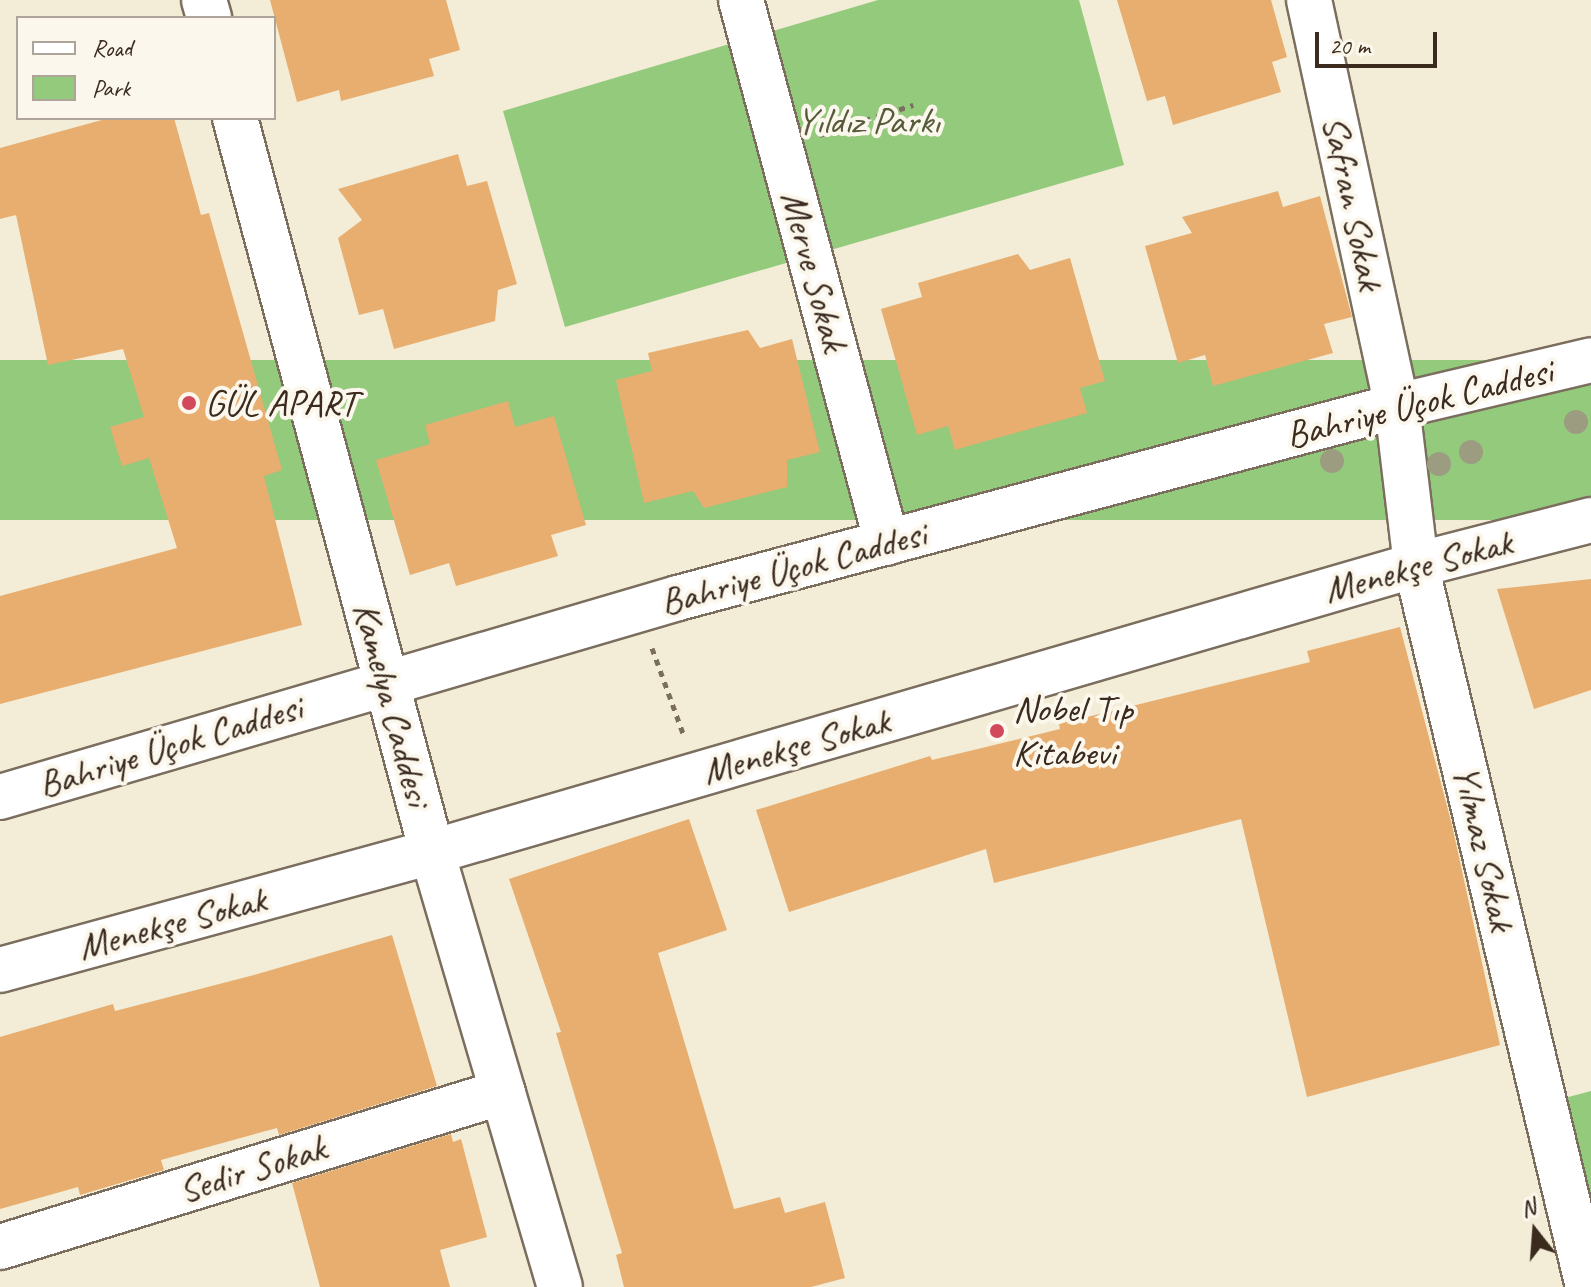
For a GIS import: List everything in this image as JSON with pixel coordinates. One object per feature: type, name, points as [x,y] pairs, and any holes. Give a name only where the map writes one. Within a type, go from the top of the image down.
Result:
[{"type":"street","name":"Merve Sokak","points":[[741,0],[887,543]]},
{"type":"street","name":"Safran Sokak","points":[[1309,0],[1397,406]]},
{"type":"street","name":"Kamelya Caddesi","points":[[236,120],[432,852],[560,1287]]},
{"type":"street","name":"Bahriye Üçok Caddesi","points":[[0,797],[636,610],[1397,406],[1591,360]]},
{"type":"street","name":"Yılmaz Sokak","points":[[1397,406],[1416,565],[1588,1287]]},
{"type":"street","name":"Menekşe Sokak","points":[[0,970],[432,852],[1416,565],[1591,520]]},
{"type":"street","name":"Sedir Sokak","points":[[0,1247],[503,1092]]},
{"type":"path","points":[[780,147],[913,105]]},
{"type":"path","points":[[636,610],[697,775]]},
{"type":"green space","name":"Yıldız Parkı","points":[[878,0],[1079,0],[1124,165],[565,327],[503,111]]},
{"type":"green space","points":[[0,360],[1591,360],[1591,520],[0,520]]},
{"type":"green space","points":[[1591,1091],[1591,1221],[1561,1099]]},
{"type":"building","points":[[270,0],[446,0],[460,50],[429,59],[434,76],[341,101],[339,90],[297,102]]},
{"type":"building","points":[[1117,0],[1271,0],[1287,57],[1272,62],[1281,92],[1173,125],[1165,96],[1147,101]]},
{"type":"building","points":[[102,120],[175,120],[201,215],[209,213],[282,470],[264,476],[302,625],[0,704],[0,596],[177,548],[149,458],[122,466],[110,427],[144,417],[123,349],[48,365],[16,215],[0,219],[0,148]]},
{"type":"building","points":[[458,154],[467,186],[487,181],[517,284],[498,290],[495,321],[394,349],[383,309],[359,315],[338,238],[362,220],[338,189]]},
{"type":"building","points":[[1278,191],[1283,207],[1320,196],[1352,317],[1324,324],[1333,353],[1213,386],[1205,355],[1178,363],[1145,246],[1192,233],[1182,217]]},
{"type":"building","points":[[1018,254],[1030,270],[1070,258],[1105,381],[1080,388],[1087,413],[955,450],[948,426],[917,435],[881,309],[922,297],[918,283]]},
{"type":"building","points":[[748,330],[760,348],[792,339],[820,452],[787,460],[787,487],[704,508],[693,491],[644,503],[616,380],[652,371],[648,353]]},
{"type":"building","points":[[508,401],[515,427],[554,416],[586,525],[551,535],[558,556],[456,586],[449,563],[410,575],[376,460],[430,444],[425,425]]},
{"type":"building","points":[[1591,579],[1591,690],[1534,709],[1497,589]]},
{"type":"building","points":[[1400,627],[1452,825],[1500,1045],[1307,1097],[1241,819],[994,883],[986,849],[789,912],[756,810],[930,756],[932,760],[1060,729],[1059,724],[1310,662],[1307,651]]},
{"type":"building","points":[[689,819],[727,930],[658,953],[734,1209],[780,1197],[785,1213],[825,1202],[845,1278],[811,1287],[624,1287],[616,1255],[622,1253],[556,1033],[561,1032],[509,879]]},
{"type":"building","points":[[392,935],[437,1086],[279,1135],[277,1128],[161,1160],[164,1170],[80,1195],[78,1187],[0,1209],[0,1037],[113,1004],[115,1011],[254,975]]},
{"type":"building","points":[[451,1134],[453,1142],[461,1139],[487,1237],[440,1250],[450,1287],[320,1287],[292,1183]]},
{"type":"place","name":"GÜL APART","points":[[189,403]]},
{"type":"place","name":"Nobel Tıp Kitabevi","points":[[997,731]]}]
